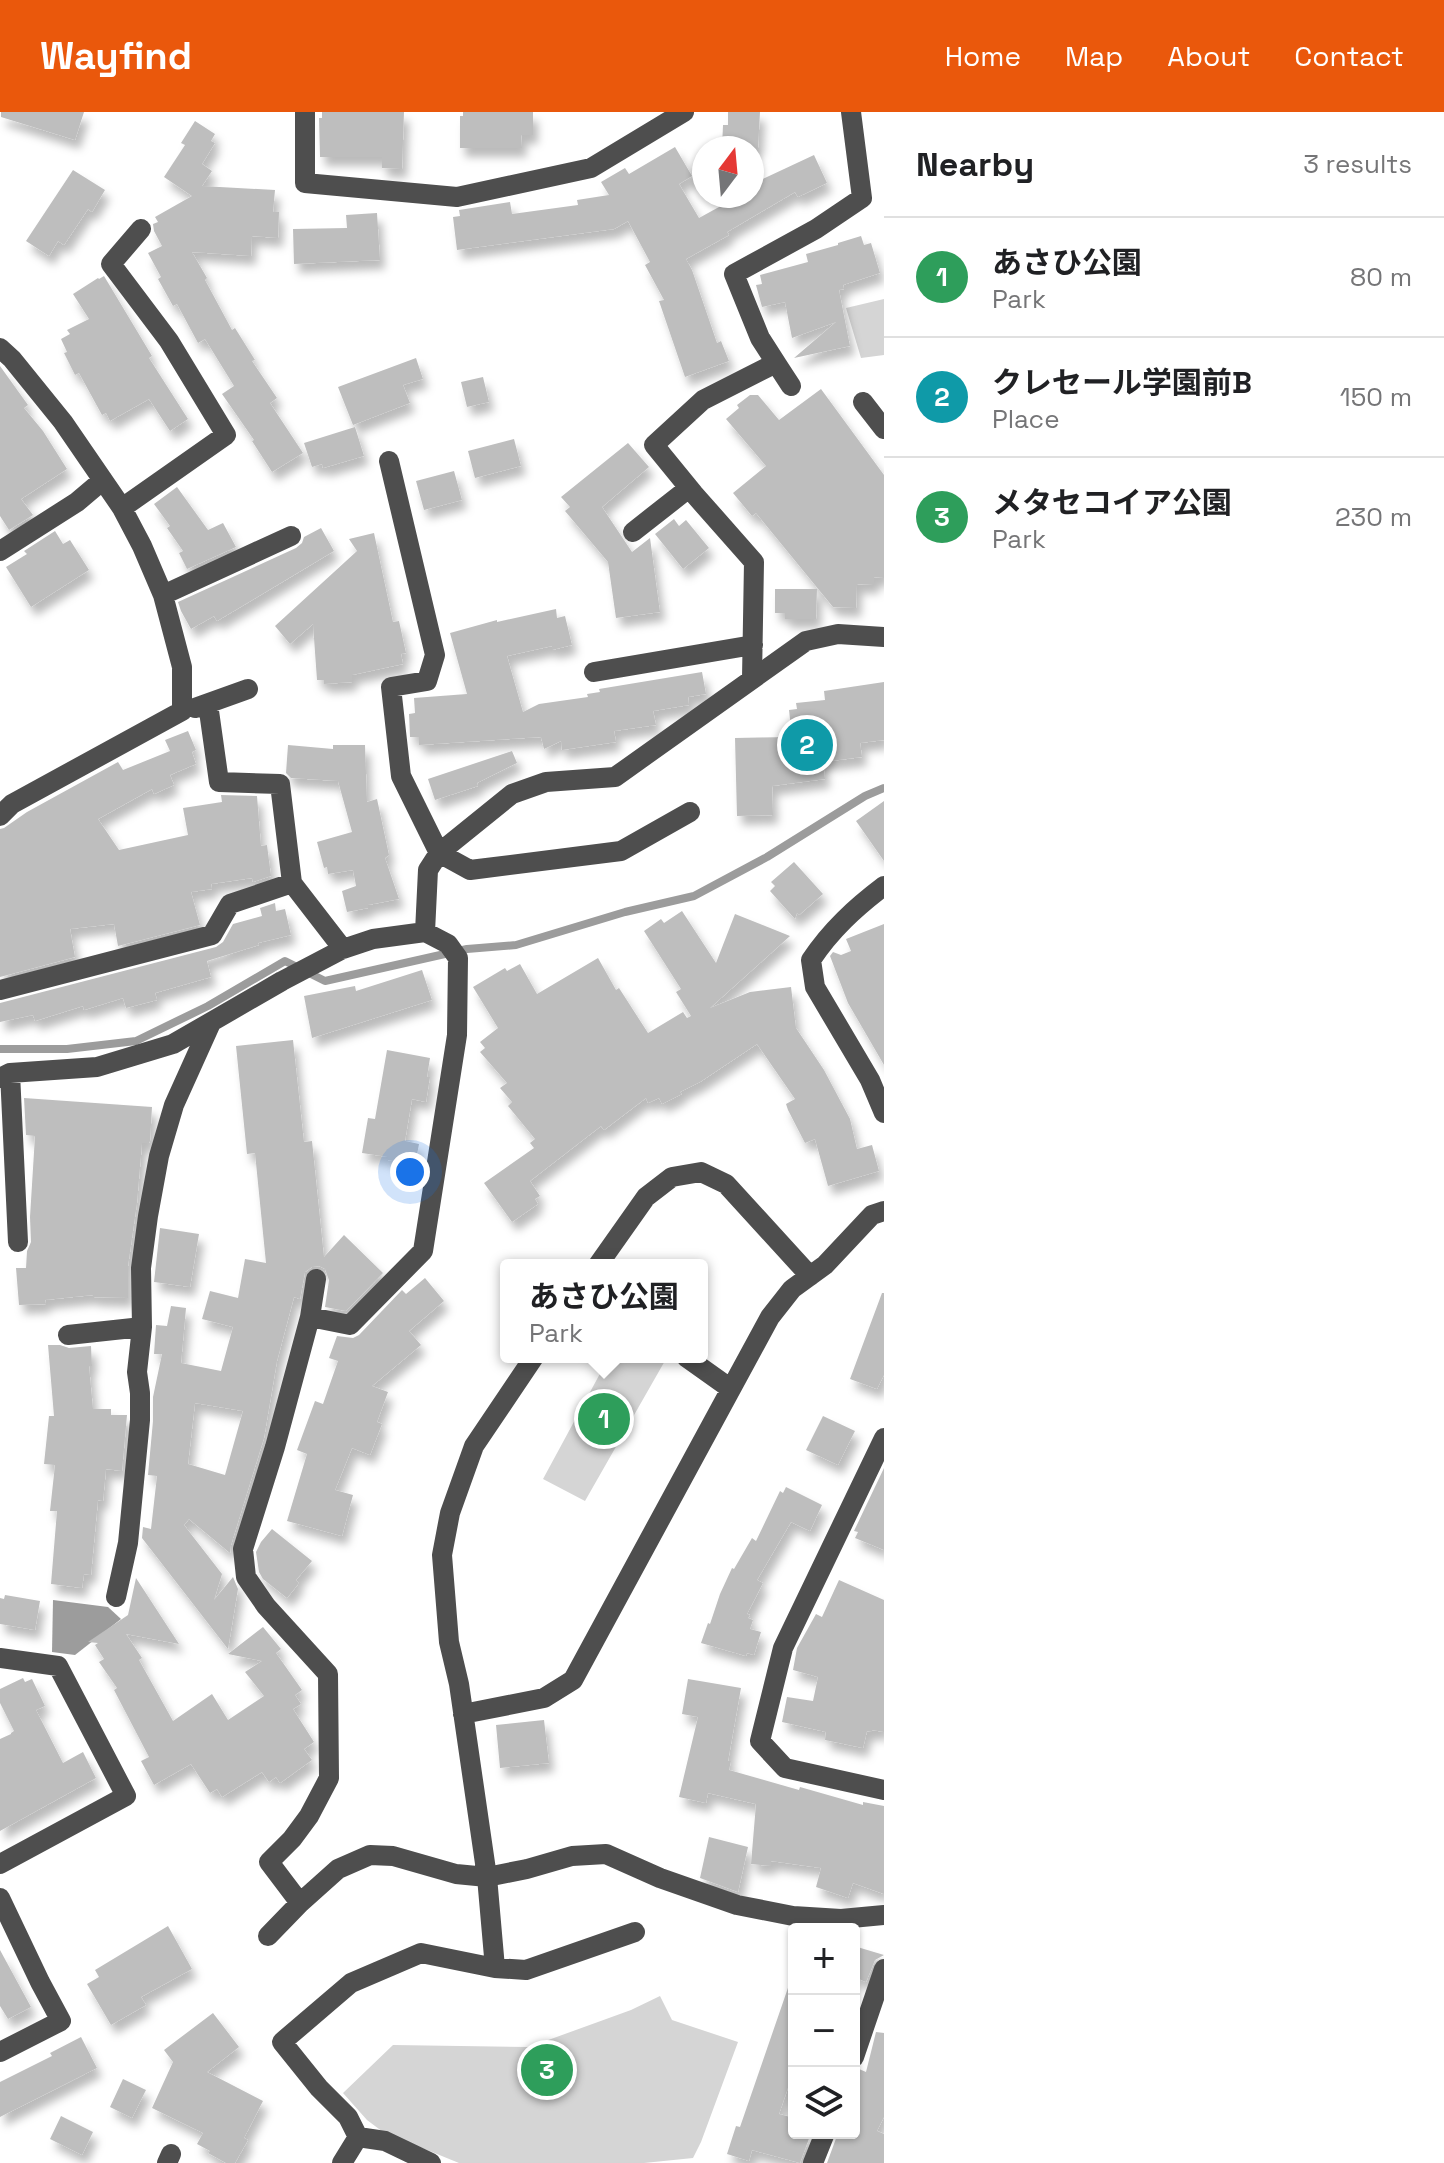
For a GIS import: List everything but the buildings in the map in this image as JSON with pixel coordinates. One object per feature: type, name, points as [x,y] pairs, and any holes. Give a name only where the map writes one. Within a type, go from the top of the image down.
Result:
[{"type":"street","points":[[305,112],[305,183],[457,197],[591,168],[684,112]]},
{"type":"street","points":[[791,386],[760,338],[734,274],[816,229],[862,198],[851,112]]},
{"type":"street","points":[[122,508],[226,435],[169,341],[111,264],[141,229]]},
{"type":"street","points":[[4,358],[63,422],[122,508],[142,546],[163,595],[182,667],[182,711]]},
{"type":"street","points":[[752,678],[754,562],[654,445],[703,400],[776,363]]},
{"type":"street","points":[[863,402],[884,429]]},
{"type":"street","points":[[389,461],[435,655],[427,681],[391,687],[401,776],[439,853],[470,870],[621,851],[690,812]]},
{"type":"street","points":[[0,551],[77,502],[103,480]]},
{"type":"street","points":[[633,532],[689,488]]},
{"type":"street","points":[[163,595],[291,536]]},
{"type":"street","points":[[425,932],[428,870],[439,853],[512,794],[546,782],[615,777],[806,641],[838,634],[884,637]]},
{"type":"street","points":[[594,672],[753,645]]},
{"type":"street","points":[[0,816],[12,804],[182,711],[248,689]]},
{"type":"street","points":[[208,704],[219,782],[280,784],[292,883],[343,949]]},
{"type":"street","points":[[0,990],[212,935],[230,904],[292,883]]},
{"type":"street","points":[[884,886],[850,912],[811,960],[815,987],[870,1080],[884,1113]]},
{"type":"street","points":[[18,1242],[5,1075],[97,1067],[173,1044],[343,949],[373,939],[425,932],[448,944],[458,958],[457,1035],[423,1251],[350,1325],[310,1317]]},
{"type":"street","points":[[116,1597],[130,1528],[140,1420],[137,1372],[142,1327],[141,1268],[159,1156],[174,1105],[211,1023]]},
{"type":"street","points":[[602,1259],[646,1197],[672,1177],[701,1172],[726,1184],[810,1276]]},
{"type":"street","points":[[463,1714],[544,1698],[573,1680],[770,1317],[792,1289],[825,1265],[872,1215],[884,1211]]},
{"type":"street","points":[[300,1903],[269,1862],[309,1816],[329,1778],[328,1674],[266,1606],[246,1577],[243,1549],[275,1447],[310,1317],[316,1279]]},
{"type":"street","points":[[68,1335],[142,1327]]},
{"type":"street","points":[[495,1968],[487,1877],[459,1684],[449,1642],[442,1555],[450,1513],[474,1446],[530,1363]]},
{"type":"street","points":[[694,1363],[731,1389]]},
{"type":"street","points":[[881,1451],[783,1648],[760,1741],[785,1768],[884,1790]]},
{"type":"street","points":[[0,1658],[58,1666],[126,1796],[0,1864]]},
{"type":"street","points":[[268,1936],[338,1869],[370,1855],[393,1856],[456,1874],[487,1877],[572,1856],[606,1854],[660,1878],[737,1905],[793,1916],[841,1919],[884,1915]]},
{"type":"street","points":[[0,1898],[61,2021],[0,2052]]},
{"type":"street","points":[[358,2137],[348,2117],[319,2088],[282,2042],[351,1983],[421,1953],[495,1968],[526,1970],[635,1932]]},
{"type":"street","points":[[860,2039],[884,1969]]},
{"type":"street","points":[[342,2163],[358,2137]]},
{"type":"street","points":[[358,2137],[385,2141],[431,2163]]},
{"type":"street","points":[[813,2163],[823,2139]]},
{"type":"shaded area","points":[[884,299],[884,355],[861,358],[846,308]]},
{"type":"shaded area","points":[[606,1363],[664,1363],[585,1501],[543,1479]]},
{"type":"shaded area","points":[[53,1600],[108,1607],[121,1619],[75,1655],[52,1652]]},
{"type":"shaded area","points":[[660,1996],[672,2020],[738,2042],[693,2158],[644,2163],[459,2163],[383,2132],[367,2120],[343,2093],[393,2045],[529,2047],[631,2010]]},
{"type":"waterway","points":[[0,1049],[67,1049],[136,1041],[208,1006],[285,961],[325,981],[467,949],[516,945],[625,912],[694,896],[767,857],[865,796],[884,788]]},
{"type":"place","name":"クレセール学園前B","points":[[807,745]]},
{"type":"place","name":"あさひ公園","points":[[604,1419]]},
{"type":"place","name":"メタセコイア公園","points":[[547,2070]]}]
